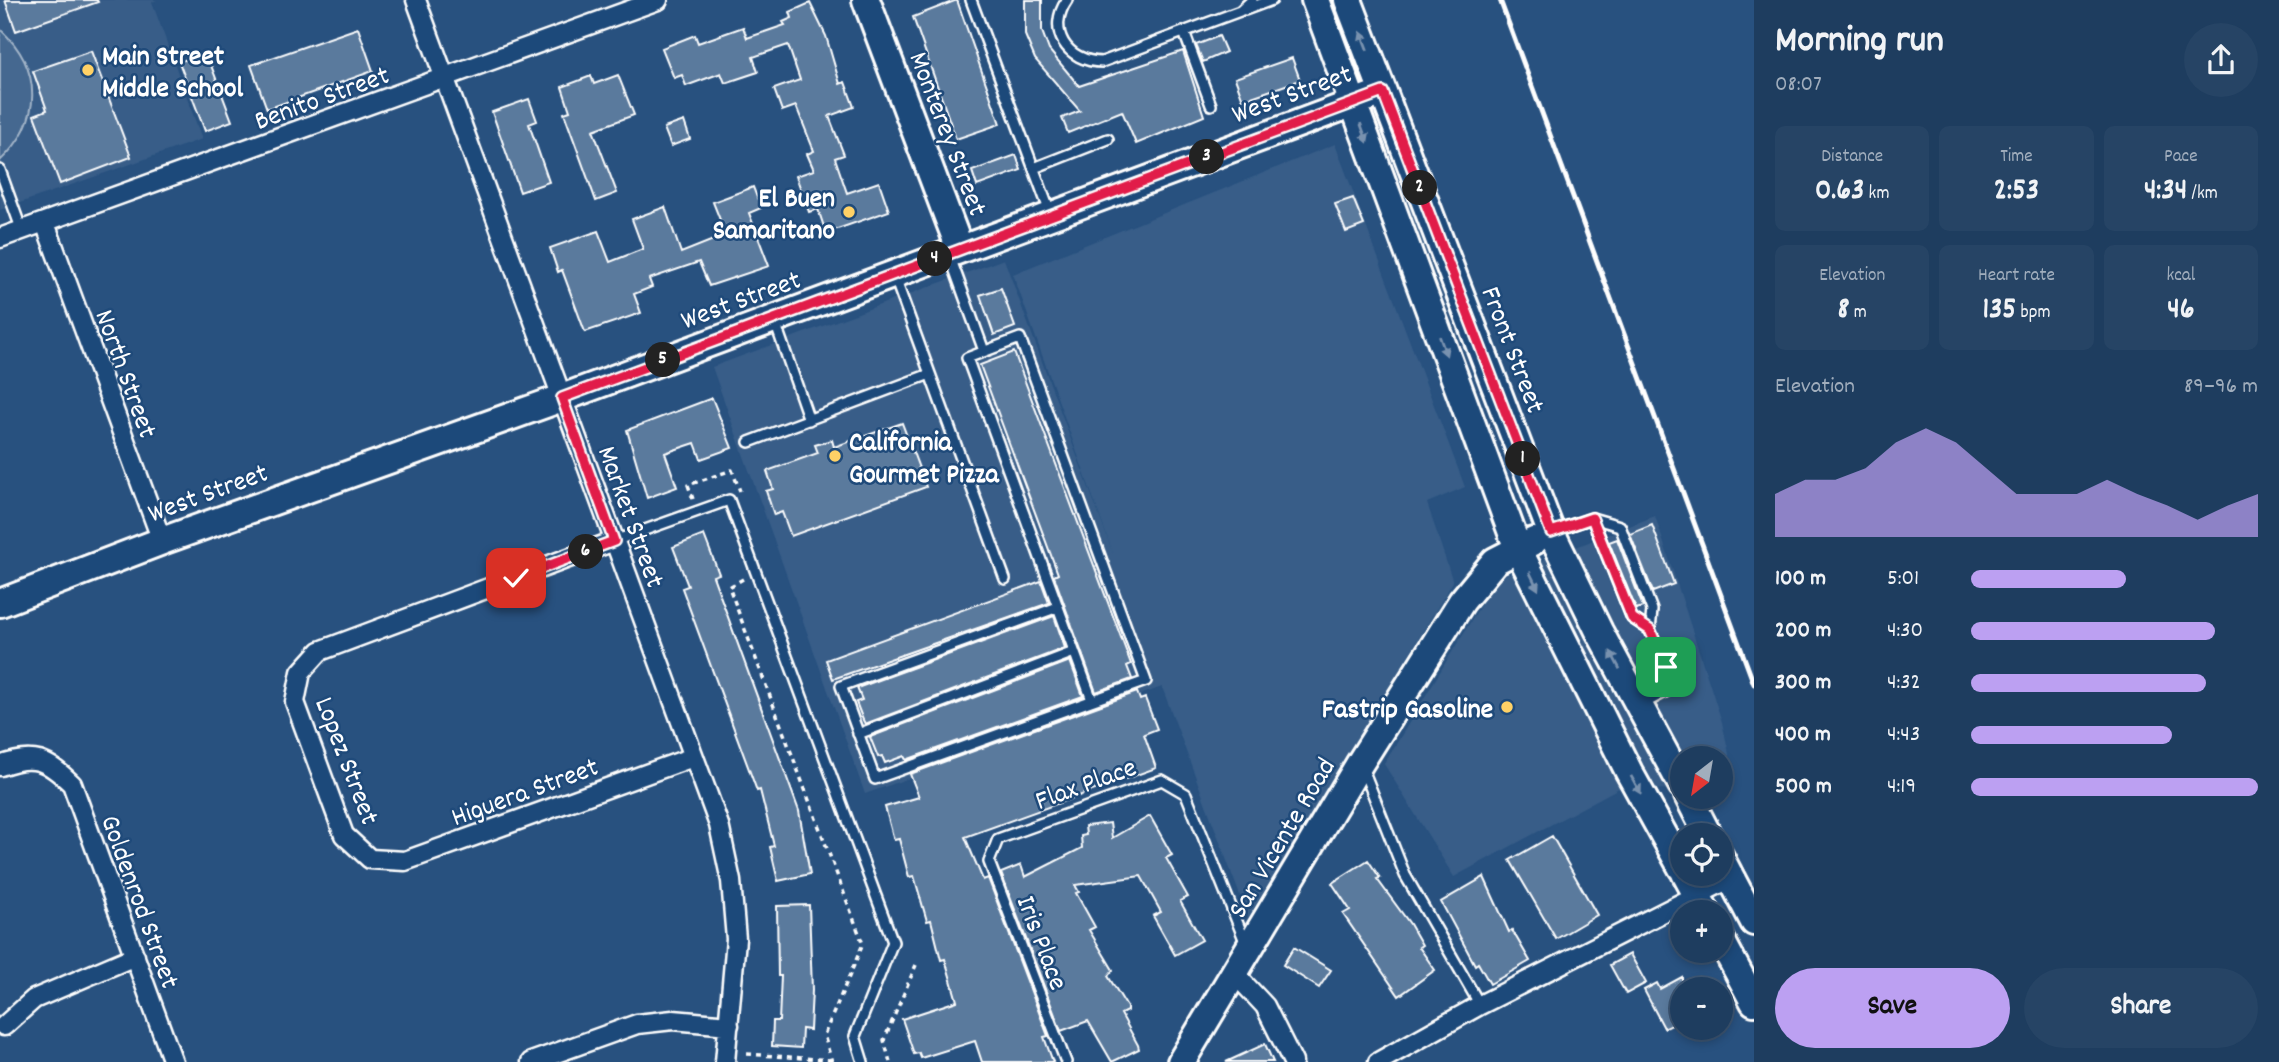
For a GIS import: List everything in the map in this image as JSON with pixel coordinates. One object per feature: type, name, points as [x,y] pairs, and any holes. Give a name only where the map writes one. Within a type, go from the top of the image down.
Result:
[{"type":"street","name":"Market Street","points":[[416,0],[719,825],[735,907],[735,971],[725,1062]]},
{"type":"street","name":"Benito Street","points":[[0,239],[658,0]]},
{"type":"street","name":"Monterey Street","points":[[866,0],[955,251]]},
{"type":"street","points":[[1315,0],[1518,549],[1629,772],[1670,846]]},
{"type":"street","name":"Front Street","points":[[1348,0],[1551,532],[1670,762]]},
{"type":"street","name":"West Street","points":[[0,603],[162,541],[562,398],[1383,92]]},
{"type":"street","name":"North Street","points":[[45,223],[162,541]]},
{"type":"street","name":"San Vicente Road","points":[[1181,1062],[1360,763],[1462,601],[1495,561],[1551,532]]},
{"type":"street","name":"Lopez Street","points":[[370,859],[344,835],[299,714],[295,702],[301,672],[320,651],[614,541]]},
{"type":"street","name":"Higuera Street","points":[[370,859],[405,861],[693,757]]},
{"type":"street","name":"Goldenrod Street","points":[[0,766],[22,758],[51,764],[72,784],[173,1062]]},
{"type":"street","points":[[1733,881],[1754,922]]},
{"type":"street","points":[[1378,1062],[1480,1005],[1696,893]]},
{"type":"street","points":[[4,1026],[34,999],[135,956]]},
{"type":"street","points":[[1733,962],[1754,1002]]},
{"type":"street","points":[[1241,963],[1293,1062]]},
{"type":"street","points":[[531,1062],[637,1024],[673,1020],[729,1025]]},
{"type":"lane","points":[[971,0],[1052,215]]},
{"type":"lane","points":[[1067,0],[1059,13],[1060,38],[1077,57],[1089,62],[1102,62],[1272,0]]},
{"type":"lane","points":[[1240,11],[1252,0]]},
{"type":"lane","points":[[1184,32],[1211,104]]},
{"type":"lane","points":[[1034,168],[1108,139]]},
{"type":"lane","points":[[0,170],[22,231]]},
{"type":"lane","points":[[955,251],[984,351]]},
{"type":"lane","points":[[894,274],[1005,579]]},
{"type":"lane","points":[[774,319],[809,419]]},
{"type":"lane","points":[[1058,607],[841,686],[875,779],[1146,681],[1020,338],[967,358],[1092,700]]},
{"type":"lane","points":[[749,442],[930,374]]},
{"type":"lane","points":[[614,541],[729,500],[893,942],[855,1036],[863,1062]]},
{"type":"lane","points":[[1551,532],[1592,518],[1620,526],[1652,610],[1650,630],[1666,667],[1667,691],[1640,706]]},
{"type":"lane","points":[[1592,518],[1632,618],[1650,630]]},
{"type":"lane","points":[[858,734],[1074,652]]},
{"type":"lane","points":[[1360,763],[1405,875],[1480,1005]]},
{"type":"lane","name":"Flax Place","points":[[998,839],[1157,779],[1186,794],[1241,963]]},
{"type":"lane","name":"Iris Place","points":[[998,839],[989,862],[1066,1062]]},
{"type":"path","points":[[681,504],[693,499],[688,485],[732,470],[740,493]]},
{"type":"path","points":[[739,568],[744,581],[729,587],[863,944],[824,1035],[832,1061],[747,1054]]},
{"type":"path","points":[[890,1062],[884,1040],[916,965]]},
{"type":"shaded area","name":"Main Street Middle School","points":[[0,0],[157,0],[152,2],[202,139],[0,210]]},
{"type":"shaded area","points":[[0,29],[24,61],[32,95],[24,129],[0,161]]},
{"type":"shaded area","points":[[1335,144],[1465,487],[1427,503],[1453,582],[1248,917],[1162,687],[865,794],[712,367],[1004,259],[1114,556],[1013,274]]},
{"type":"shaded area","points":[[1655,516],[1722,722],[1727,746],[1670,746],[1670,790],[1619,788],[1454,877],[1384,764],[1497,578]]},
{"type":"building","points":[[5,0],[97,0],[98,2],[16,31]]},
{"type":"building","points":[[957,0],[1000,124],[956,139],[913,17]]},
{"type":"building","points":[[1025,0],[1042,0],[1042,31],[1049,50],[1079,86],[1183,51],[1204,116],[1136,144],[1122,111],[1068,133],[1062,118],[1080,111],[1035,59],[1025,35]]},
{"type":"building","points":[[810,3],[826,36],[840,84],[845,82],[854,107],[829,116],[844,155],[835,158],[847,193],[879,182],[889,211],[826,233],[818,209],[809,212],[796,176],[814,170],[807,154],[814,151],[796,106],[782,111],[774,89],[800,80],[788,45],[753,57],[758,72],[725,83],[721,73],[686,86],[682,75],[674,78],[662,48],[695,35],[698,43],[743,27],[747,38],[785,25],[783,22],[792,18],[790,12]]},
{"type":"building","points":[[358,28],[373,71],[267,109],[251,65]]},
{"type":"building","points":[[1219,36],[1226,52],[1203,62],[1196,45]]},
{"type":"building","points":[[91,51],[131,157],[60,184],[34,115],[47,110],[33,71]]},
{"type":"building","points":[[206,52],[232,121],[205,131],[179,62]]},
{"type":"building","points":[[1292,58],[1300,80],[1243,100],[1235,78]]},
{"type":"building","points":[[618,75],[634,115],[593,130],[617,193],[596,201],[564,113],[570,111],[562,87],[591,76],[594,84]]},
{"type":"building","points":[[529,99],[537,121],[529,124],[549,182],[520,192],[492,112]]},
{"type":"building","points":[[684,121],[690,139],[671,146],[664,128]]},
{"type":"building","points":[[1016,155],[1021,170],[977,186],[972,171]]},
{"type":"building","points":[[753,187],[761,208],[749,213],[769,266],[709,286],[699,262],[649,279],[652,287],[634,294],[641,313],[585,332],[562,270],[558,272],[550,248],[598,231],[610,262],[643,249],[632,219],[665,207],[681,253],[726,235],[713,202]]},
{"type":"building","points":[[1353,198],[1364,225],[1346,232],[1335,204]]},
{"type":"building","points":[[1001,288],[1015,327],[994,335],[980,295]]},
{"type":"building","points":[[1014,352],[1131,664],[1127,666],[1132,679],[1096,692],[1054,576],[1058,574],[980,365]]},
{"type":"building","points":[[712,398],[732,448],[701,459],[695,443],[665,453],[677,487],[647,498],[627,430]]},
{"type":"building","points":[[902,423],[926,487],[791,536],[782,512],[774,515],[766,491],[773,489],[767,471],[818,453],[815,445],[832,440],[834,447]]},
{"type":"building","points":[[1652,525],[1674,584],[1653,592],[1630,534]]},
{"type":"building","points":[[704,535],[719,574],[713,576],[799,811],[810,874],[778,881],[770,847],[774,846],[760,790],[757,791],[682,588],[688,586],[673,547]]},
{"type":"building","points":[[1617,539],[1643,607],[1636,609],[1609,542]]},
{"type":"building","points":[[1041,581],[1049,603],[833,679],[826,660]]},
{"type":"building","points":[[1054,616],[1065,648],[865,724],[856,702],[862,700],[857,688]]},
{"type":"building","points":[[1070,661],[1083,696],[906,760],[904,756],[885,763],[882,756],[878,757],[870,737]]},
{"type":"building","points":[[1137,692],[1140,700],[1145,698],[1157,729],[1144,734],[1156,768],[965,837],[983,880],[988,878],[1048,1036],[1044,1037],[1053,1062],[982,1062],[975,1041],[921,1058],[919,1053],[914,1054],[902,1019],[957,1001],[945,959],[941,960],[931,920],[927,921],[914,876],[909,877],[899,839],[894,840],[885,807],[919,797],[910,774]]},
{"type":"building","points":[[1150,816],[1172,855],[1166,858],[1188,897],[1180,901],[1202,940],[1175,955],[1153,916],[1161,912],[1141,876],[1075,885],[1079,892],[1076,893],[1095,927],[1089,930],[1113,970],[1108,976],[1127,1007],[1127,1011],[1121,1014],[1139,1049],[1112,1062],[1088,1021],[1061,1031],[1001,873],[1021,865],[1025,877],[1082,848],[1081,836],[1086,835],[1085,826],[1110,823],[1112,838]]},
{"type":"building","points":[[1552,836],[1597,915],[1556,939],[1510,860]]},
{"type":"building","points":[[1368,860],[1380,878],[1377,879],[1410,924],[1422,945],[1419,947],[1435,970],[1399,996],[1343,914],[1350,910],[1332,883]]},
{"type":"building","points":[[1484,877],[1509,932],[1512,930],[1530,961],[1490,984],[1478,963],[1475,965],[1441,902]]},
{"type":"building","points":[[809,905],[812,990],[810,1030],[802,1029],[801,1048],[772,1046],[773,1021],[779,1021],[781,976],[778,976],[777,906]]},
{"type":"building","points":[[1294,947],[1331,970],[1319,988],[1283,965]]},
{"type":"building","points":[[1630,954],[1646,983],[1626,994],[1610,965]]},
{"type":"building","points":[[1657,983],[1660,989],[1670,984],[1670,1025],[1664,1028],[1644,990]]},
{"type":"building","points":[[1265,1044],[1273,1062],[1226,1062]]},
{"type":"railway","points":[[1500,0],[1754,684]]},
{"type":"place","name":"Main Street Middle School","points":[[88,70]]},
{"type":"place","name":"El Buen Samaritano","points":[[849,212]]},
{"type":"place","name":"California Gourmet Pizza","points":[[835,456]]},
{"type":"place","name":"Fastrip Gasoline","points":[[1507,707]]},
{"type":"route","points":[[516,578],[614,541],[562,398],[1383,92],[1551,532],[1592,518],[1632,618],[1650,630],[1666,667]]}]
